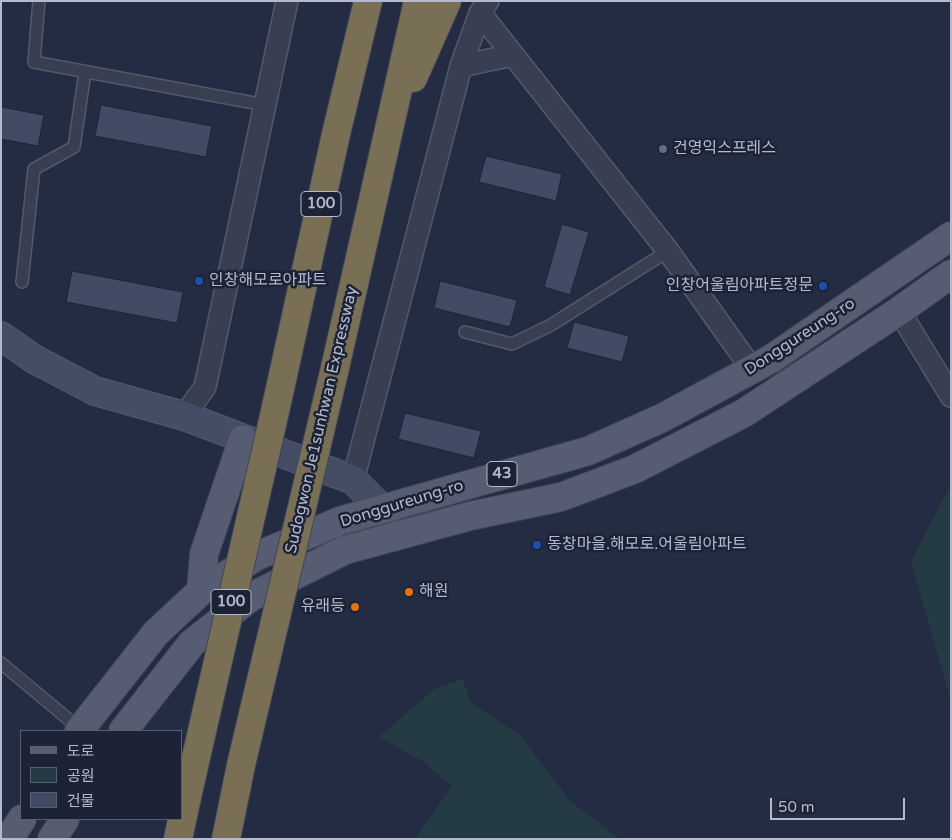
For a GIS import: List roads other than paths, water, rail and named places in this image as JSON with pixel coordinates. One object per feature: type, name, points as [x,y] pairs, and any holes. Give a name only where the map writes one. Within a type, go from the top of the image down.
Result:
[{"type":"highway","points":[[336,134],[350,1]]},
{"type":"highway","name":"100","points":[[178,839],[336,134],[368,1]]},
{"type":"highway","name":"Sudogwon Je1sunhwan Expressway","points":[[226,839],[241,765],[335,368],[384,146],[438,4]]},
{"type":"main road","name":"Donggureung-ro","points":[[81,730],[156,634],[201,591],[257,556],[340,521],[588,451],[662,418],[771,359],[951,236]]},
{"type":"main road","name":"Donggureung-ro","points":[[124,730],[192,644],[251,597],[345,550],[470,516],[561,496],[635,469],[744,413],[898,312],[951,274]]},
{"type":"main road","points":[[201,591],[204,554],[243,439]]},
{"type":"main road","points":[[10,839],[21,820]]},
{"type":"main road","points":[[52,839],[64,820]]},
{"type":"street","points":[[184,416],[205,387],[286,1]]},
{"type":"street","points":[[484,7],[514,55],[668,251],[752,370]]},
{"type":"street","points":[[353,480],[460,66],[484,7]]},
{"type":"street","points":[[460,66],[514,55]]},
{"type":"street","points":[[898,312],[951,396]]},
{"type":"street","points":[[1,336],[34,359],[95,391],[184,416],[353,480],[382,509],[393,537]]},
{"type":"lane","points":[[39,1],[34,62],[265,105]]},
{"type":"lane","points":[[22,282],[34,169],[74,147],[85,72]]},
{"type":"lane","points":[[465,332],[512,344],[551,325],[668,251]]},
{"type":"lane","points":[[1,663],[81,730]]},
{"type":"place","name":"건영익스프레스","points":[[663,149]]},
{"type":"place","name":"인창해모로아파트","points":[[199,281]]},
{"type":"place","name":"인창어울림아파트정문","points":[[823,286]]},
{"type":"place","name":"동창마을.해모로.어울림아파트","points":[[537,545]]},
{"type":"place","name":"해원","points":[[409,592]]},
{"type":"place","name":"유래등","points":[[355,607]]}]
